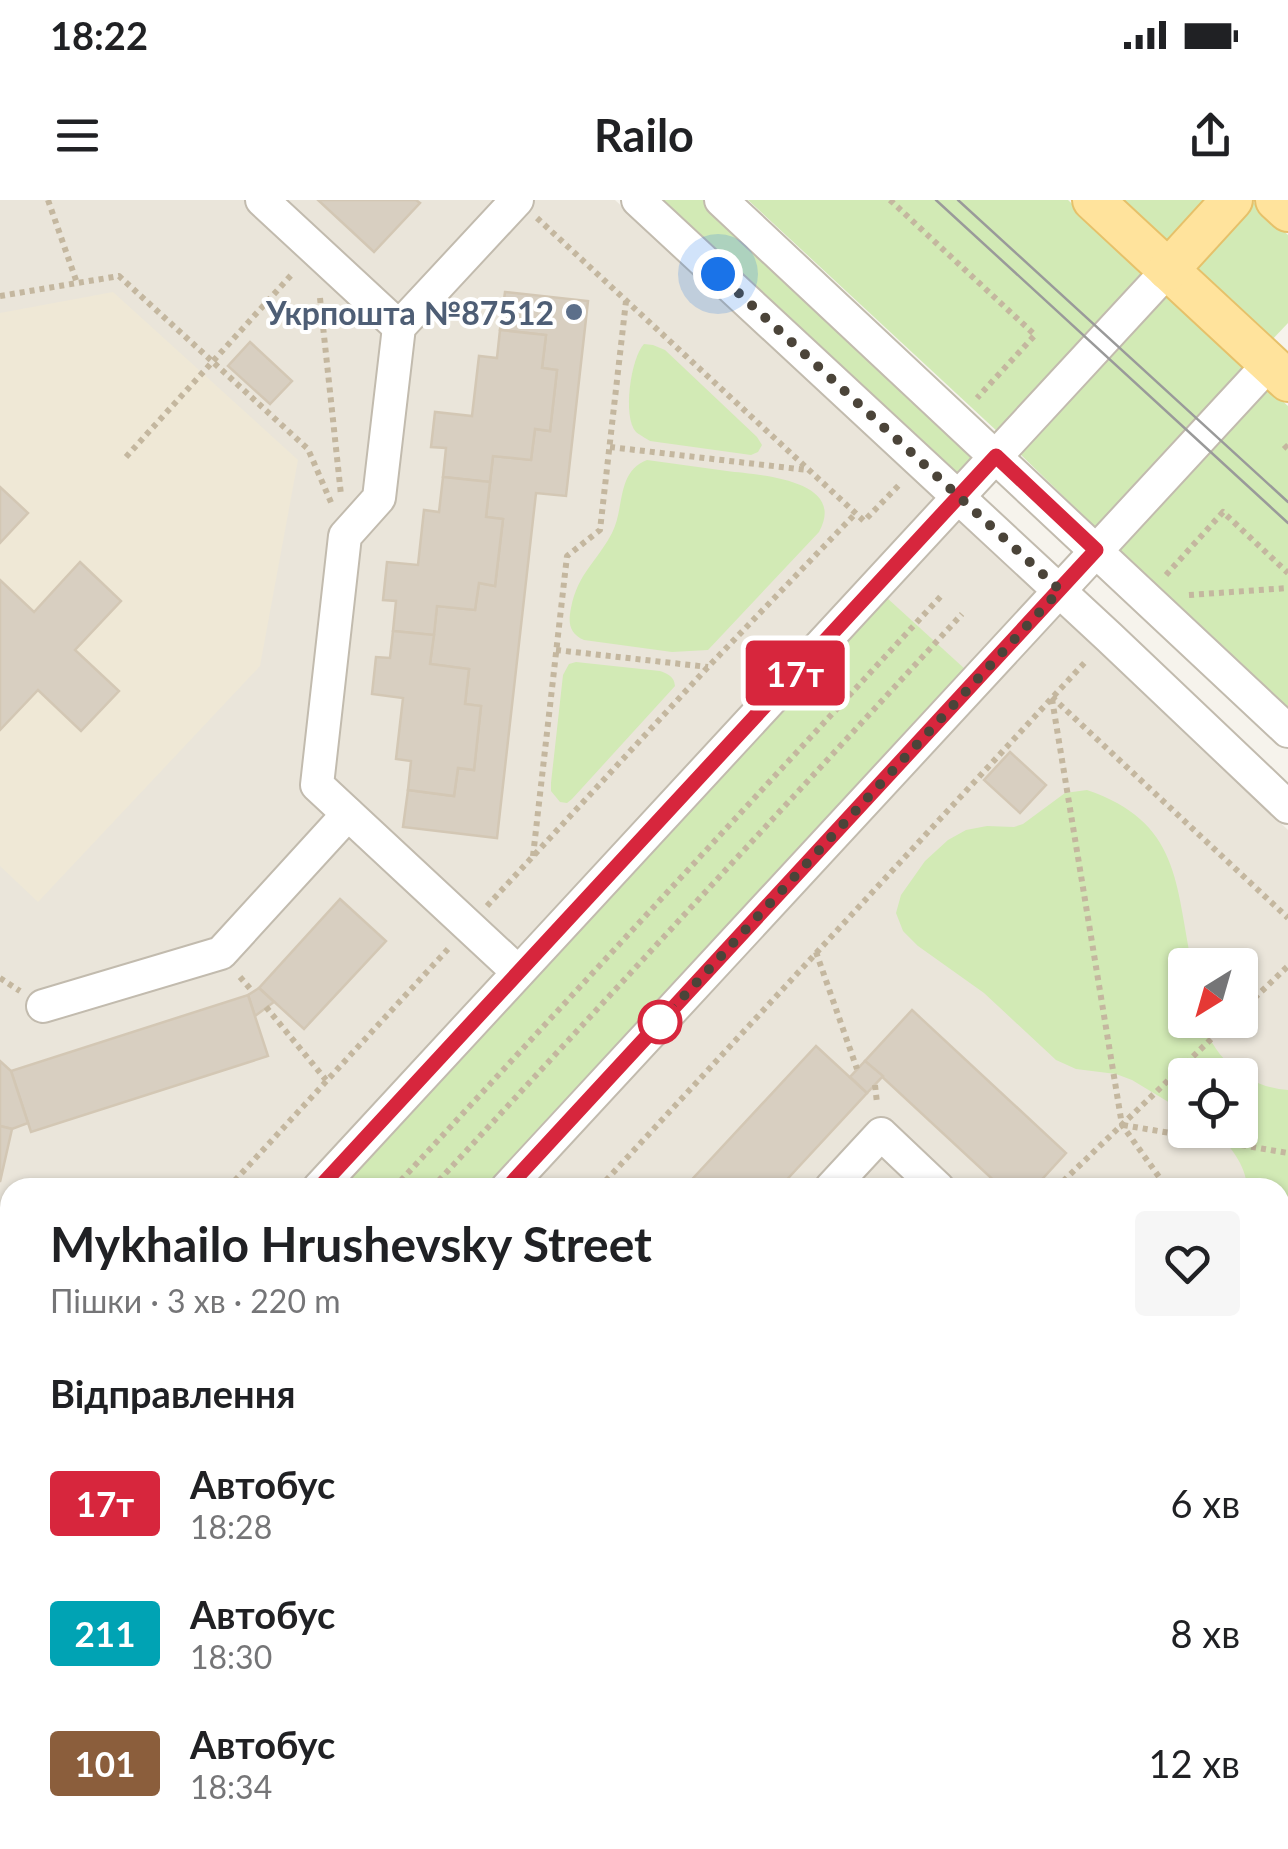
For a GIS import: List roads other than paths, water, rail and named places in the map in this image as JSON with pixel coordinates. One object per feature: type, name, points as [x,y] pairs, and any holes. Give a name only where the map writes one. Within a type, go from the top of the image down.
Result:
[{"type":"main road","points":[[1093,200],[1168,270],[1282,363]]},
{"type":"main road","points":[[1168,270],[1232,200]]},
{"type":"main road","points":[[1276,200],[1288,211]]},
{"type":"street","points":[[262,200],[399,326]]},
{"type":"street","points":[[638,200],[1288,807]]},
{"type":"street","points":[[721,200],[1096,550],[1154,589],[1288,731]]},
{"type":"street","points":[[518,972],[317,785],[345,536],[379,498],[399,326],[524,206]]},
{"type":"street","points":[[328,1178],[1168,270]]},
{"type":"street","points":[[516,1178],[1096,550],[1282,363]]},
{"type":"street","points":[[44,1006],[220,953],[348,814]]},
{"type":"street","points":[[840,1178],[880,1134],[927,1178]]},
{"type":"tram line","points":[[936,200],[1288,523]]},
{"type":"tram line","points":[[958,200],[1288,502]]},
{"type":"place","name":"Укрпошта №87512","points":[[574,312]]}]
